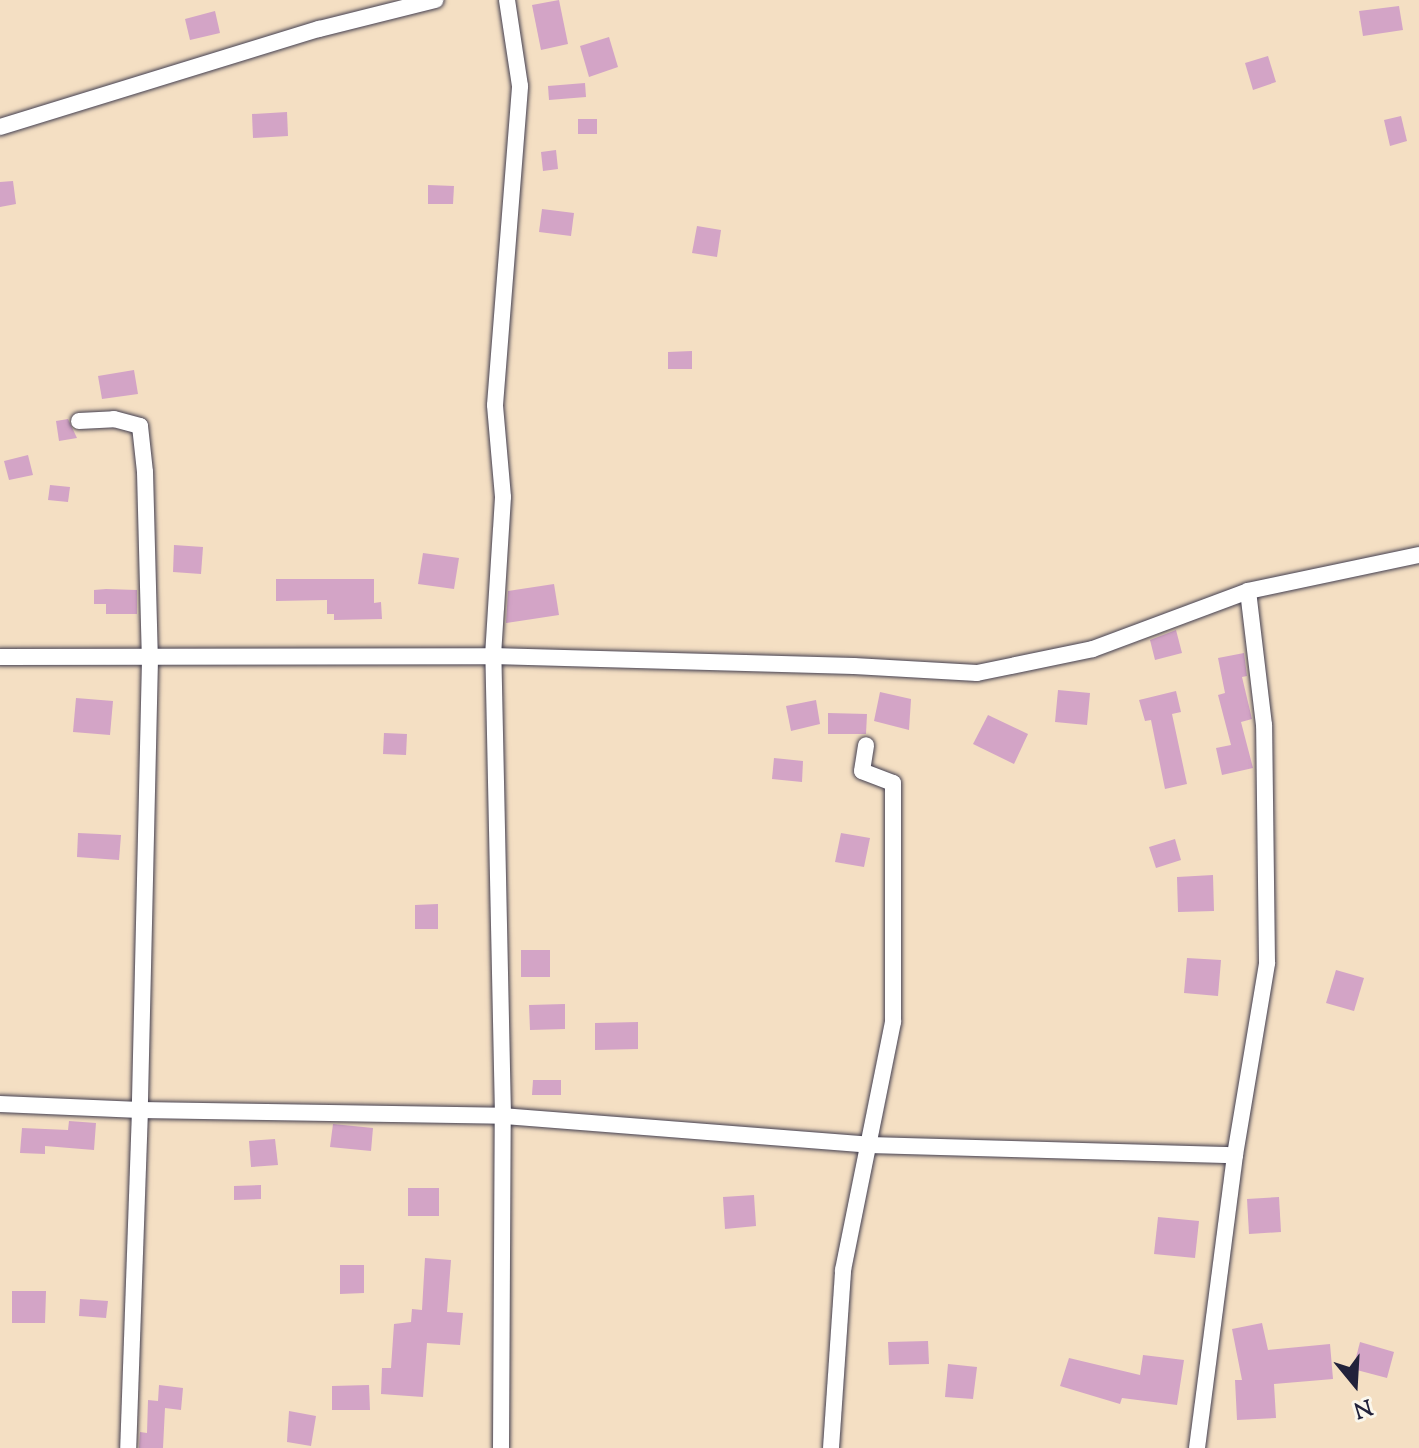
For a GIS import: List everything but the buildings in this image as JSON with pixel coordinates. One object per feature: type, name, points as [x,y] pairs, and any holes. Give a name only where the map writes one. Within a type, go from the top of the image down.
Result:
[{"type":"street","points":[[0,127],[319,29],[435,0]]},
{"type":"street","points":[[501,1448],[503,1116],[493,656],[503,497],[495,405],[520,86],[507,0]]},
{"type":"street","points":[[79,421],[114,419],[140,426],[150,659],[140,1110],[128,1448]]},
{"type":"street","points":[[0,657],[493,656],[854,666],[977,673],[1093,649],[1248,591],[1419,555]]},
{"type":"street","points":[[1197,1448],[1235,1155],[1267,963],[1264,725],[1248,591]]},
{"type":"street","points":[[831,1448],[843,1270],[893,1022],[896,884],[893,783],[862,771],[866,745]]},
{"type":"street","points":[[0,1104],[140,1110],[503,1116],[868,1145],[1235,1155]]}]
